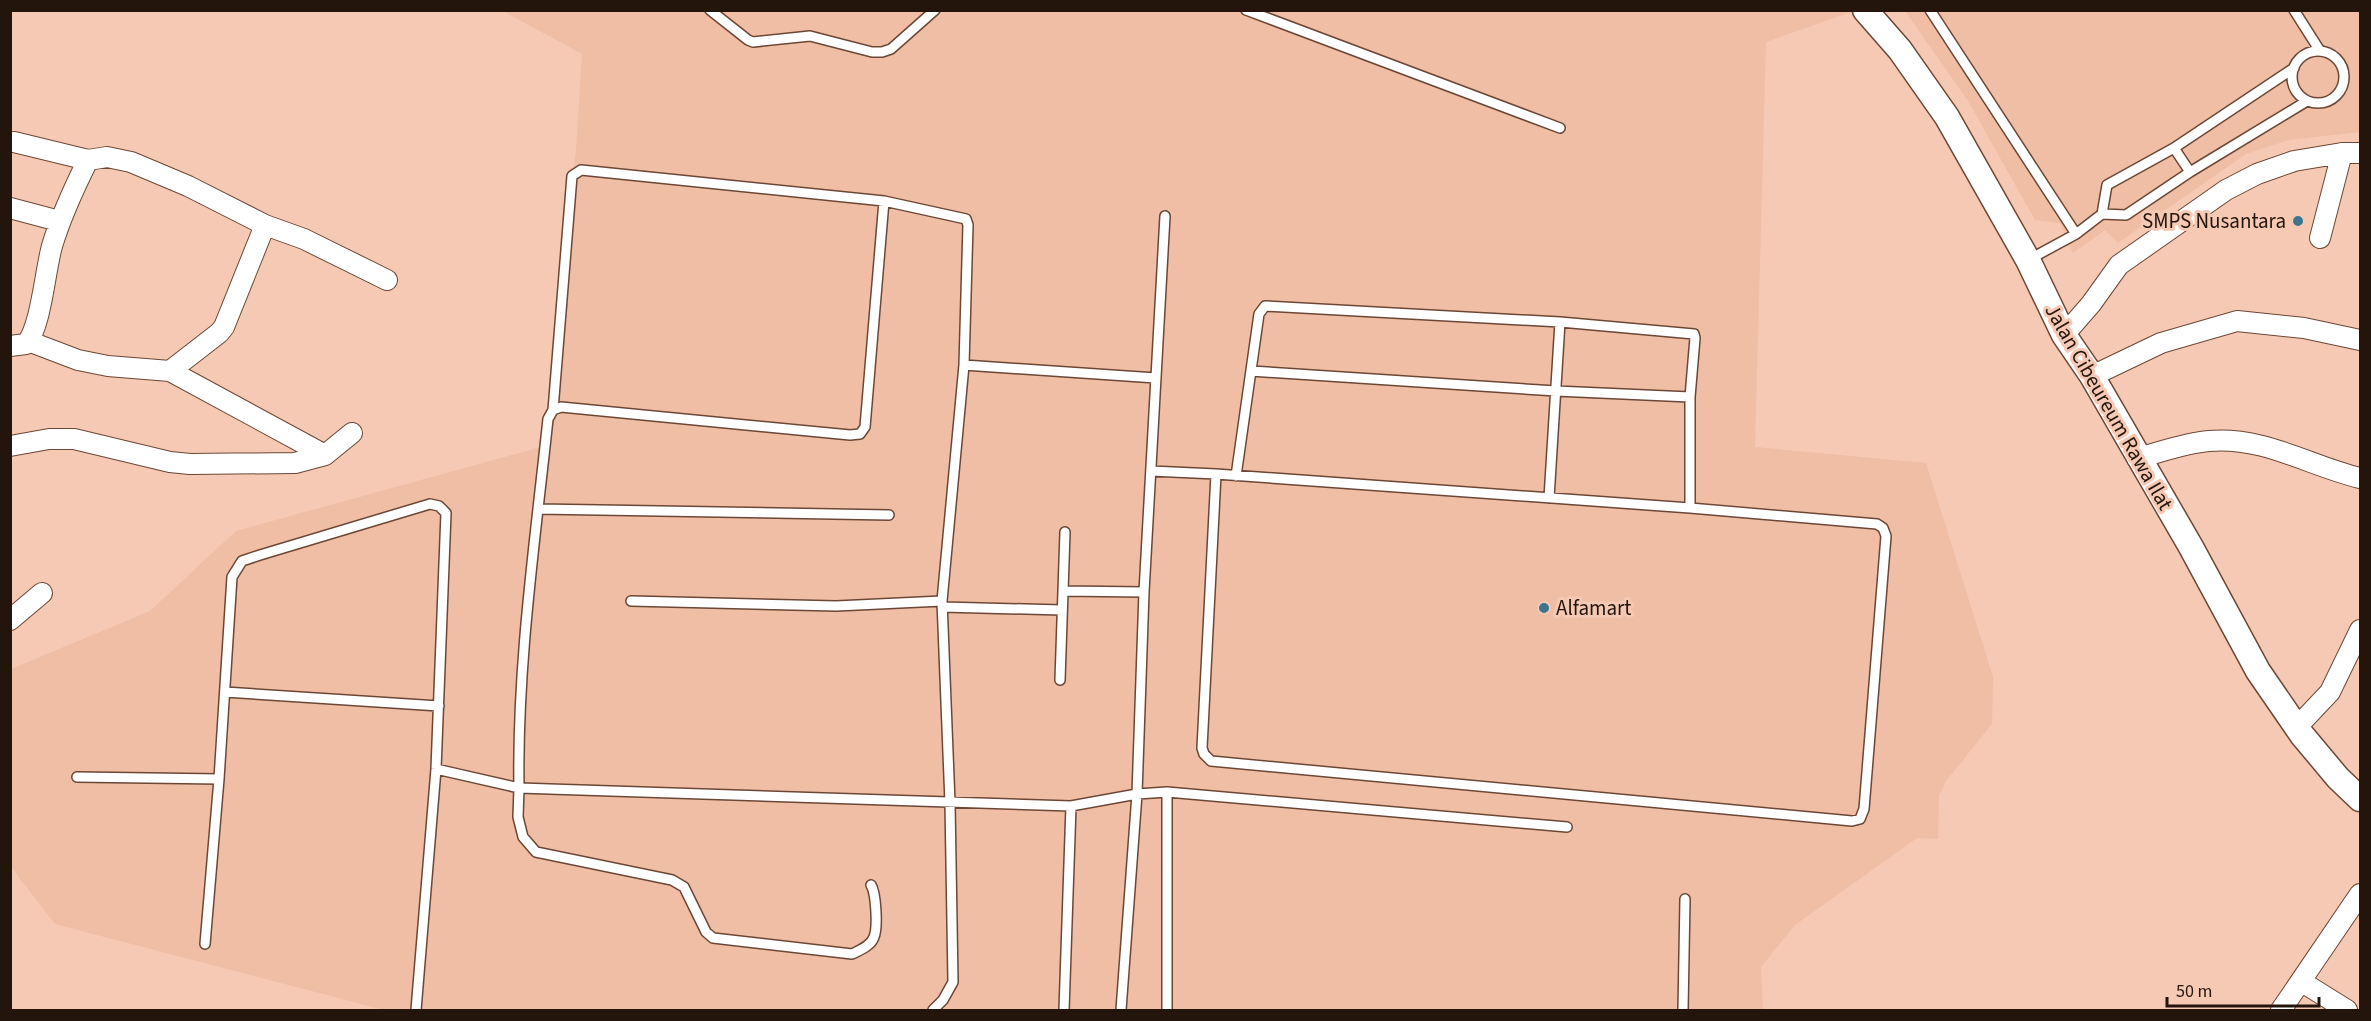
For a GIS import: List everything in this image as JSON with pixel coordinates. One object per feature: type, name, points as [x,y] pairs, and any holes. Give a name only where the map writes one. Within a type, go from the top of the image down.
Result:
[{"type":"street","name":"Jalan Cibeureum Rawa Ilat","points":[[1865,10],[1900,50],[1947,117],[2028,260],[2064,335],[2092,376],[2191,547],[2258,671],[2296,726],[2338,778],[2361,799]]},
{"type":"street","points":[[14,142],[88,160],[107,157],[131,162],[188,186],[265,225],[304,240],[387,280]]},
{"type":"street","points":[[2064,335],[2091,304],[2119,265],[2226,190],[2288,163],[2351,153],[2320,238]]},
{"type":"street","points":[[19,344],[34,330],[46,269],[60,221],[88,160]]},
{"type":"street","points":[[10,208],[60,221]]},
{"type":"street","points":[[170,371],[224,327],[265,225]]},
{"type":"street","points":[[2092,376],[2161,343],[2237,321],[2304,328],[2361,340]]},
{"type":"street","points":[[19,344],[108,366],[170,371],[326,455]]},
{"type":"street","points":[[10,446],[49,439],[74,439],[153,459],[190,464],[295,463],[326,455],[352,433]]},
{"type":"street","points":[[2138,458],[2209,441],[2235,441],[2277,449],[2321,467],[2361,478]]},
{"type":"street","points":[[10,620],[42,593]]},
{"type":"street","points":[[2296,726],[2330,692],[2361,630]]},
{"type":"street","points":[[2281,1011],[2361,894]]},
{"type":"street","points":[[2302,982],[2347,1011]]},
{"type":"lane","points":[[710,10],[753,42],[810,36],[872,52],[882,52],[891,49],[935,10]]},
{"type":"lane","points":[[1246,10],[1560,128]]},
{"type":"lane","points":[[1930,10],[2076,234]]},
{"type":"lane","points":[[2294,10],[2320,51]]},
{"type":"lane","points":[[2102,214],[2107,185],[2174,148],[2294,69],[2301,57],[2320,51],[2329,53],[2337,59],[2344,75],[2344,84],[2340,92],[2325,103],[2307,101],[2296,91],[2293,84],[2294,69]]},
{"type":"lane","points":[[2028,260],[2076,234],[2102,214],[2126,215],[2190,172],[2307,101]]},
{"type":"lane","points":[[2174,148],[2190,172]]},
{"type":"lane","points":[[871,885],[875,896],[874,937],[865,948],[852,954],[713,938],[706,932],[684,886],[672,880],[536,852],[523,837],[518,817],[518,724],[521,676],[548,419],[553,410],[572,176],[581,170],[884,201],[966,219],[968,225],[964,365],[942,604],[950,803],[953,982],[933,1011]]},
{"type":"lane","points":[[553,410],[561,407],[850,435],[860,434],[865,427],[884,201]]},
{"type":"lane","points":[[1121,1011],[1137,794],[1144,592],[1166,216]]},
{"type":"lane","points":[[1236,476],[1259,314],[1262,308],[1268,305],[1560,322],[1694,334],[1690,397],[1690,508]]},
{"type":"lane","points":[[1549,498],[1560,322]]},
{"type":"lane","points":[[964,365],[1156,378]]},
{"type":"lane","points":[[1251,371],[1556,391],[1690,397]]},
{"type":"lane","points":[[1151,471],[1216,474],[1690,508],[1876,524],[1883,528],[1886,536],[1864,809],[1860,819],[1852,821],[1211,761],[1202,748],[1216,474]]},
{"type":"lane","points":[[204,944],[219,779],[232,577],[242,561],[430,504],[439,506],[446,513],[439,706],[416,1011]]},
{"type":"lane","points":[[539,509],[889,515]]},
{"type":"lane","points":[[1060,680],[1065,532]]},
{"type":"lane","points":[[1063,591],[1144,592]]},
{"type":"lane","points":[[631,601],[836,606],[942,604],[1062,610]]},
{"type":"lane","points":[[225,692],[439,706]]},
{"type":"lane","points":[[436,769],[519,788],[1071,806],[1137,794],[1167,792],[1567,827]]},
{"type":"lane","points":[[76,777],[219,779]]},
{"type":"lane","points":[[1167,792],[1167,1011]]},
{"type":"lane","points":[[1064,1011],[1071,806]]},
{"type":"lane","points":[[1683,1011],[1685,898]]},
{"type":"shaded area","points":[[503,11],[1854,11],[1766,42],[1755,447],[1926,463],[1993,677],[1992,724],[1946,781],[1939,796],[1938,839],[1917,838],[1795,925],[1761,967],[1763,1010],[384,1010],[55,924],[11,867],[11,669],[150,611],[236,531],[548,445],[576,150],[582,54]]},
{"type":"shaded area","points":[[1905,11],[2360,11],[2360,132],[2289,140],[2246,154],[2118,243],[2105,230],[2073,253],[2060,223],[2035,220],[1968,101]]},
{"type":"place","name":"SMPS Nusantara","points":[[2298,221]]},
{"type":"place","name":"Alfamart","points":[[1544,608]]}]
